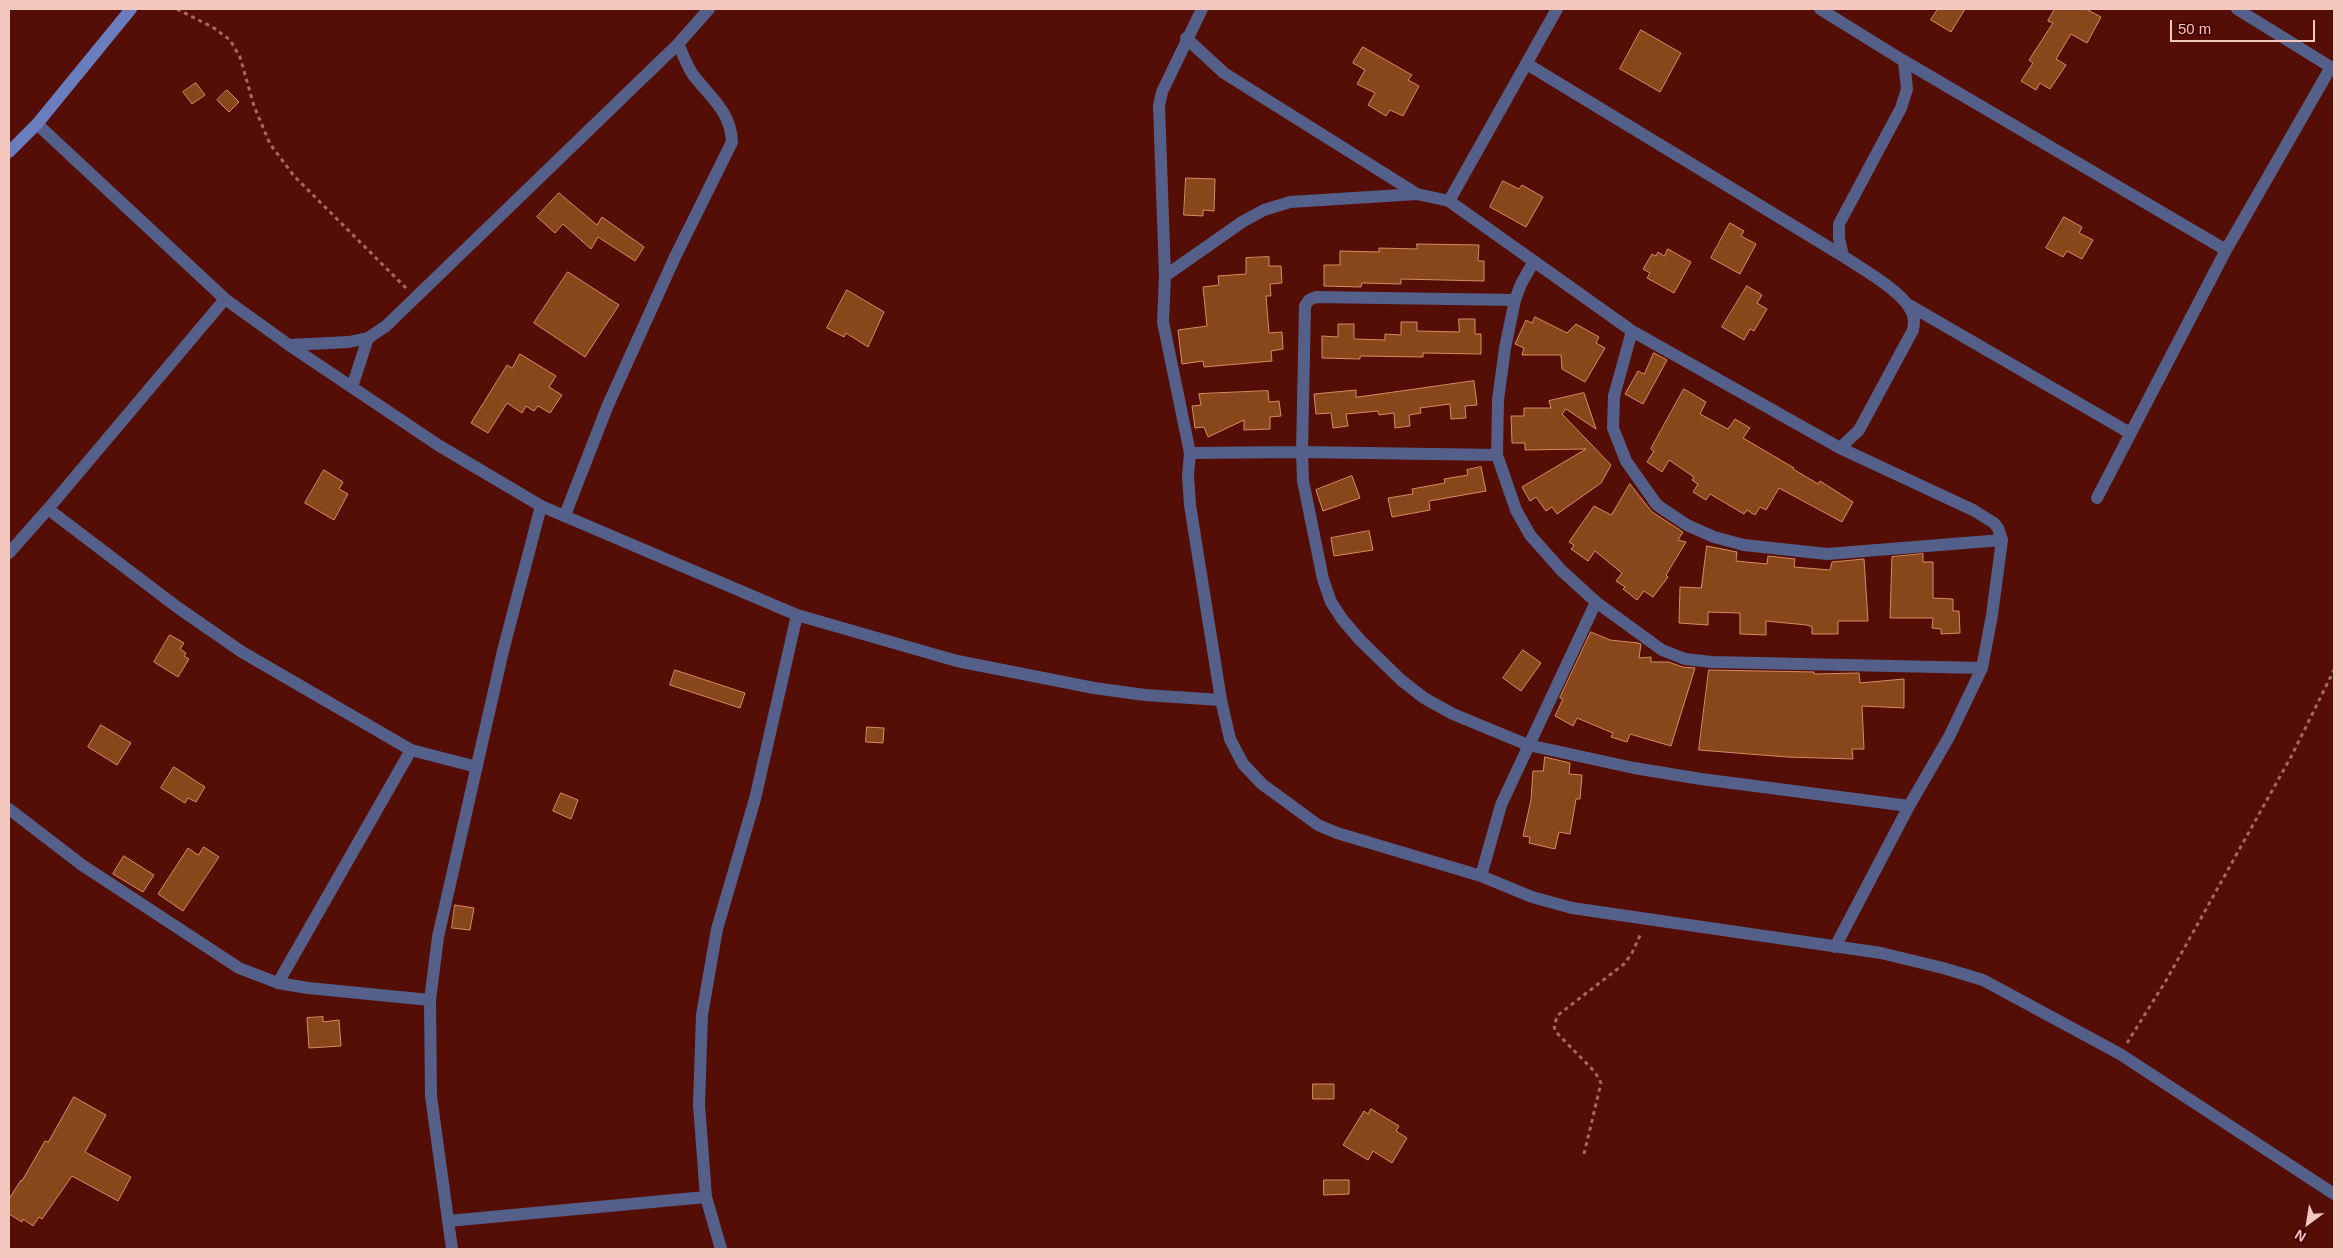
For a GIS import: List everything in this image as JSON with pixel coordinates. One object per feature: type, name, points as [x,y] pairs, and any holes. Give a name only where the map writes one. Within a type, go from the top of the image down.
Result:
[{"type":"street","points":[[9,152],[37,124],[131,9]]},
{"type":"street","points":[[289,345],[349,342],[368,338],[386,326],[417,299],[678,44],[709,9]]},
{"type":"street","points":[[1202,9],[1186,38],[1162,92],[1159,106],[1165,276],[1162,306],[1165,339],[1190,454],[1190,505],[1221,700],[1230,739],[1243,764],[1262,784],[1300,814],[1337,833],[1481,876],[1552,903],[1881,953],[1983,980],[2120,1054],[2334,1194]]},
{"type":"street","points":[[1449,201],[1557,9]]},
{"type":"street","points":[[1820,9],[1904,61],[2226,250]]},
{"type":"street","points":[[2097,498],[2226,250],[2332,68],[2237,9]]},
{"type":"street","points":[[1186,38],[1224,73],[1417,194]]},
{"type":"street","points":[[565,515],[616,388],[675,256],[732,142],[730,124],[724,110],[693,74],[678,44]]},
{"type":"street","points":[[1843,256],[1838,238],[1839,224],[1901,108],[1908,89],[1904,61]]},
{"type":"street","points":[[1527,64],[1843,256],[1892,291],[1909,306],[2130,433]]},
{"type":"street","points":[[37,124],[225,299],[289,345],[438,445],[540,506],[797,615],[957,661],[1042,679],[1145,695],[1221,700]]},
{"type":"street","points":[[1165,276],[1242,222],[1264,210],[1290,202],[1417,194],[1449,201],[1632,331],[1840,448],[1973,510],[1994,523],[2002,540],[1992,615],[1982,668],[1949,737],[1909,806],[1835,947]]},
{"type":"street","points":[[1534,261],[1521,284],[1515,300],[1500,383],[1497,455],[1516,510],[1530,535],[1561,570],[1596,602],[1662,650],[1685,659],[1712,662],[1982,668]]},
{"type":"street","points":[[1515,300],[1316,297],[1309,300],[1305,306],[1303,480],[1323,579],[1331,602],[1342,619],[1360,640],[1394,673],[1424,698],[1453,714],[1528,745],[1634,768],[1702,779],[1909,806]]},
{"type":"street","points":[[9,553],[225,299]]},
{"type":"street","points":[[1840,448],[1859,430],[1913,330],[1915,322],[1909,306]]},
{"type":"street","points":[[1632,331],[1614,396],[1613,428],[1626,461],[1657,505],[1687,525],[1714,537],[1744,545],[1827,554],[2002,540]]},
{"type":"street","points":[[352,387],[368,338]]},
{"type":"street","points":[[1190,454],[1302,452],[1497,455]]},
{"type":"street","points":[[452,1249],[431,1096],[430,1000],[438,937],[503,651],[540,506]]},
{"type":"street","points":[[48,509],[177,607],[242,652],[411,750],[477,767]]},
{"type":"street","points":[[1481,876],[1501,805],[1596,602]]},
{"type":"street","points":[[721,1249],[706,1198],[699,1105],[702,1015],[717,929],[755,799],[797,615]]},
{"type":"street","points":[[278,983],[411,750]]},
{"type":"street","points":[[9,809],[82,865],[239,968],[278,983],[308,988],[430,1000]]},
{"type":"street","points":[[448,1221],[706,1198]]},
{"type":"path","points":[[177,9],[214,28],[230,40],[240,57],[254,106],[270,144],[294,176],[417,299]]},
{"type":"path","points":[[2120,1054],[2167,979],[2292,756],[2334,670]]},
{"type":"path","points":[[1584,1154],[1601,1083],[1594,1072],[1555,1032],[1556,1020],[1558,1015],[1624,964],[1640,939],[1645,918]]},
{"type":"building","points":[[1938,9],[1965,9],[1951,32],[1931,20]]},
{"type":"building","points":[[2055,9],[2086,9],[2101,17],[2087,43],[2071,34],[2056,59],[2066,65],[2050,89],[2040,83],[2036,90],[2021,81],[2033,63],[2029,60],[2053,23],[2048,21]]},
{"type":"building","points":[[1641,30],[1681,53],[1660,92],[1620,69]]},
{"type":"building","points":[[1363,47],[1412,75],[1408,80],[1419,86],[1403,116],[1390,110],[1386,116],[1368,105],[1375,93],[1357,84],[1365,70],[1353,63]]},
{"type":"building","points":[[196,83],[205,95],[192,104],[183,92]]},
{"type":"building","points":[[227,90],[239,102],[229,112],[217,100]]},
{"type":"building","points":[[1186,178],[1215,179],[1214,211],[1203,210],[1203,216],[1184,215]]},
{"type":"building","points":[[1503,181],[1519,189],[1522,185],[1543,197],[1526,227],[1490,207]]},
{"type":"building","points":[[559,193],[597,225],[602,217],[644,247],[635,261],[598,237],[591,249],[563,224],[555,233],[537,217]]},
{"type":"building","points":[[2064,217],[2082,227],[2079,233],[2093,240],[2082,259],[2067,251],[2063,257],[2046,248]]},
{"type":"building","points":[[1730,223],[1744,231],[1741,236],[1756,244],[1740,274],[1711,258]]},
{"type":"building","points":[[1417,244],[1479,245],[1478,261],[1484,261],[1484,281],[1401,279],[1401,284],[1362,283],[1361,287],[1324,286],[1324,265],[1340,265],[1340,251],[1379,252],[1379,248],[1417,249]]},
{"type":"building","points":[[1668,249],[1691,262],[1674,293],[1647,278],[1650,273],[1643,269],[1652,254],[1656,256],[1658,252],[1664,256]]},
{"type":"building","points":[[1269,257],[1269,266],[1281,266],[1282,283],[1270,284],[1271,296],[1266,296],[1269,333],[1282,332],[1283,349],[1271,351],[1272,361],[1204,367],[1203,361],[1182,364],[1178,330],[1207,326],[1203,287],[1219,285],[1218,276],[1246,274],[1246,258]]},
{"type":"building","points":[[568,272],[619,305],[585,357],[534,323]]},
{"type":"building","points":[[1747,286],[1762,295],[1757,303],[1767,309],[1754,331],[1750,329],[1744,340],[1722,327]]},
{"type":"building","points":[[847,290],[884,312],[868,347],[846,333],[844,337],[827,328]]},
{"type":"building","points":[[1535,317],[1567,333],[1576,324],[1599,337],[1596,343],[1605,348],[1585,382],[1562,369],[1561,355],[1522,355],[1524,348],[1515,344],[1526,320],[1532,323]]},
{"type":"building","points":[[1459,319],[1475,319],[1475,334],[1481,334],[1481,354],[1423,353],[1423,357],[1360,356],[1360,359],[1322,358],[1322,336],[1338,337],[1338,324],[1354,324],[1354,339],[1385,340],[1385,334],[1401,335],[1401,322],[1417,322],[1417,331],[1459,332]]},
{"type":"building","points":[[1654,353],[1667,360],[1643,404],[1625,394],[1638,371],[1644,374]]},
{"type":"building","points":[[520,354],[556,376],[549,387],[562,395],[550,413],[538,406],[534,411],[526,406],[522,413],[507,403],[488,433],[471,423],[507,365],[512,368]]},
{"type":"building","points":[[1474,381],[1477,405],[1465,406],[1466,418],[1451,419],[1450,404],[1420,408],[1421,413],[1409,415],[1410,426],[1395,428],[1394,413],[1379,415],[1378,411],[1346,414],[1348,426],[1333,428],[1331,413],[1316,414],[1314,394],[1356,390],[1356,397]]},
{"type":"building","points":[[1684,389],[1706,402],[1700,414],[1728,429],[1735,419],[1750,428],[1743,438],[1818,484],[1820,481],[1853,502],[1842,522],[1779,488],[1766,510],[1760,507],[1755,515],[1747,510],[1744,514],[1710,494],[1706,500],[1693,492],[1698,484],[1692,480],[1694,477],[1669,460],[1662,472],[1647,462],[1654,451],[1651,449]]},
{"type":"building","points":[[1268,391],[1269,402],[1279,401],[1281,416],[1270,417],[1270,429],[1244,430],[1244,420],[1208,437],[1204,427],[1195,428],[1192,406],[1201,405],[1199,394]]},
{"type":"building","points":[[1584,393],[1596,429],[1566,409],[1562,414],[1611,465],[1601,483],[1557,514],[1552,507],[1546,511],[1536,497],[1530,501],[1522,487],[1586,449],[1525,450],[1525,443],[1512,443],[1511,416],[1524,416],[1524,408],[1551,408],[1549,401]]},
{"type":"building","points":[[1481,467],[1486,491],[1429,501],[1430,510],[1392,517],[1388,498],[1413,494],[1412,489],[1445,483],[1444,479],[1468,475],[1467,470]]},
{"type":"building","points":[[324,470],[343,482],[339,489],[348,494],[334,520],[305,503]]},
{"type":"building","points":[[1352,476],[1360,498],[1323,511],[1316,490]]},
{"type":"building","points":[[1630,484],[1652,512],[1683,532],[1678,540],[1686,542],[1666,575],[1668,577],[1653,597],[1644,591],[1637,600],[1623,589],[1625,587],[1616,581],[1622,573],[1595,551],[1588,561],[1571,549],[1574,545],[1569,542],[1594,506],[1611,515]]},
{"type":"building","points":[[1369,531],[1373,550],[1334,556],[1331,538]]},
{"type":"building","points":[[1707,546],[1737,552],[1736,561],[1767,564],[1768,556],[1795,559],[1794,567],[1830,570],[1832,562],[1864,559],[1868,621],[1838,621],[1838,634],[1812,634],[1812,627],[1807,625],[1766,621],[1766,635],[1740,634],[1740,613],[1708,612],[1708,625],[1679,623],[1680,587],[1701,588]]},
{"type":"building","points":[[1923,554],[1923,562],[1933,562],[1933,598],[1953,599],[1953,611],[1959,611],[1960,633],[1941,634],[1941,629],[1932,628],[1933,618],[1890,618],[1892,557]]},
{"type":"building","points":[[1591,632],[1610,640],[1641,644],[1639,658],[1651,657],[1651,662],[1669,662],[1682,667],[1695,668],[1671,746],[1630,734],[1627,742],[1611,737],[1613,733],[1577,718],[1573,726],[1555,716],[1563,699],[1560,698]]},
{"type":"building","points":[[170,635],[184,643],[180,649],[186,653],[184,656],[189,659],[178,677],[154,662]]},
{"type":"building","points":[[1523,650],[1541,663],[1521,691],[1503,678]]},
{"type":"building","points":[[675,670],[745,693],[740,708],[670,685]]},
{"type":"building","points":[[1709,670],[1814,672],[1814,674],[1859,673],[1860,683],[1904,679],[1904,708],[1862,706],[1864,749],[1852,749],[1853,759],[1787,757],[1699,750]]},
{"type":"building","points":[[101,725],[131,743],[117,765],[88,747]]},
{"type":"building","points":[[867,727],[884,728],[883,743],[866,742]]},
{"type":"building","points":[[1545,757],[1570,763],[1569,774],[1582,775],[1580,799],[1576,799],[1570,834],[1559,832],[1555,849],[1529,843],[1530,837],[1523,836],[1531,800],[1533,771],[1543,771]]},
{"type":"building","points":[[174,767],[205,787],[196,802],[188,798],[185,803],[161,788]]},
{"type":"building","points":[[561,793],[578,800],[571,819],[553,811]]},
{"type":"building","points":[[204,847],[219,857],[183,911],[158,894],[188,848],[198,855]]},
{"type":"building","points":[[124,856],[154,875],[143,892],[113,874]]},
{"type":"building","points":[[455,905],[474,908],[470,930],[452,928]]},
{"type":"building","points":[[323,1017],[323,1022],[339,1020],[341,1046],[309,1048],[307,1018]]},
{"type":"building","points":[[1313,1084],[1334,1084],[1334,1099],[1313,1099]]},
{"type":"building","points":[[74,1097],[106,1115],[85,1152],[131,1177],[118,1201],[72,1176],[42,1219],[39,1217],[33,1226],[23,1219],[22,1222],[9,1214],[9,1199],[22,1181],[45,1141],[48,1142]]},
{"type":"building","points":[[1371,1109],[1399,1126],[1396,1131],[1407,1138],[1392,1163],[1373,1151],[1368,1160],[1343,1145],[1364,1111],[1368,1114]]},
{"type":"building","points":[[1324,1180],[1349,1180],[1349,1194],[1324,1195]]}]
